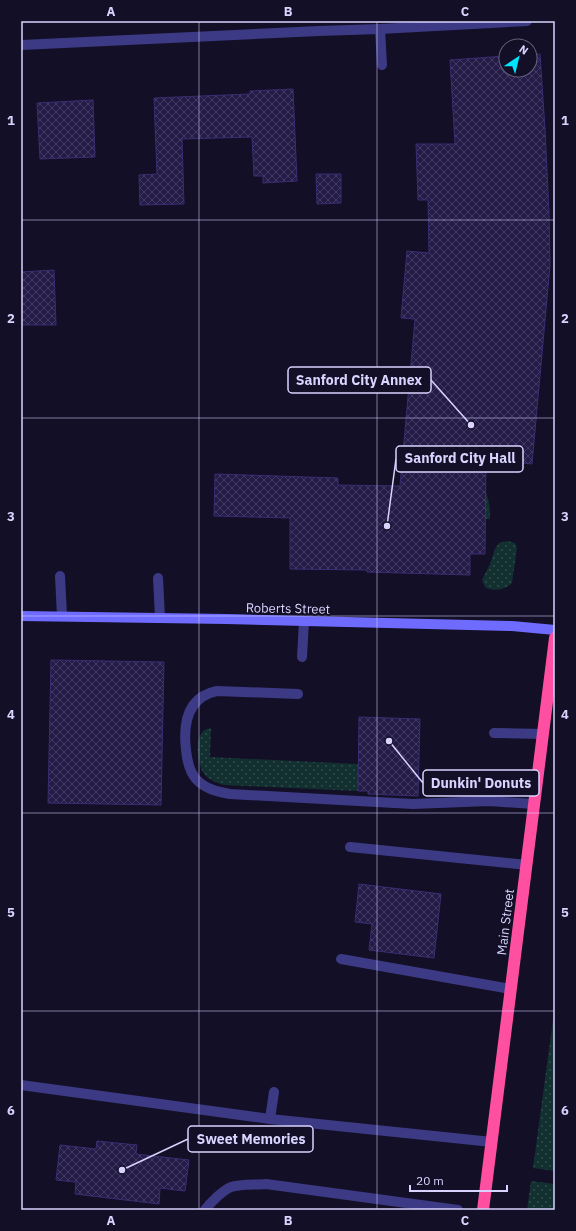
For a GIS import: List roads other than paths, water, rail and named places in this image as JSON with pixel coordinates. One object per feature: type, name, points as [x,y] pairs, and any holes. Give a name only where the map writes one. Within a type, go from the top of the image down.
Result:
[{"type":"highway","name":"Main Street","points":[[483,1210],[555,638]]},
{"type":"street","points":[[21,45],[527,21]]},
{"type":"street","points":[[380,29],[382,65]]},
{"type":"street","points":[[60,576],[62,616]]},
{"type":"street","points":[[158,578],[160,618]]},
{"type":"street","name":"Roberts Street","points":[[21,616],[512,626],[555,630]]},
{"type":"street","points":[[302,657],[304,621]]},
{"type":"street","points":[[298,694],[216,691],[208,692],[198,699],[191,708],[186,723],[185,732],[187,760],[196,779],[215,791],[230,794],[413,804],[489,801],[534,804]]},
{"type":"street","points":[[494,733],[543,734]]},
{"type":"street","points":[[350,847],[527,865]]},
{"type":"street","points":[[341,959],[511,989]]},
{"type":"street","points":[[21,1085],[270,1119],[492,1142]]},
{"type":"street","points":[[270,1119],[274,1092]]},
{"type":"street","points":[[205,1210],[211,1202],[231,1187],[266,1184],[458,1210]]},
{"type":"place","name":"Sanford City Annex","points":[[471,425]]},
{"type":"place","name":"Sanford City Hall","points":[[387,526]]},
{"type":"place","name":"Dunkin' Donuts","points":[[389,741]]},
{"type":"place","name":"Sweet Memories","points":[[122,1170]]}]
